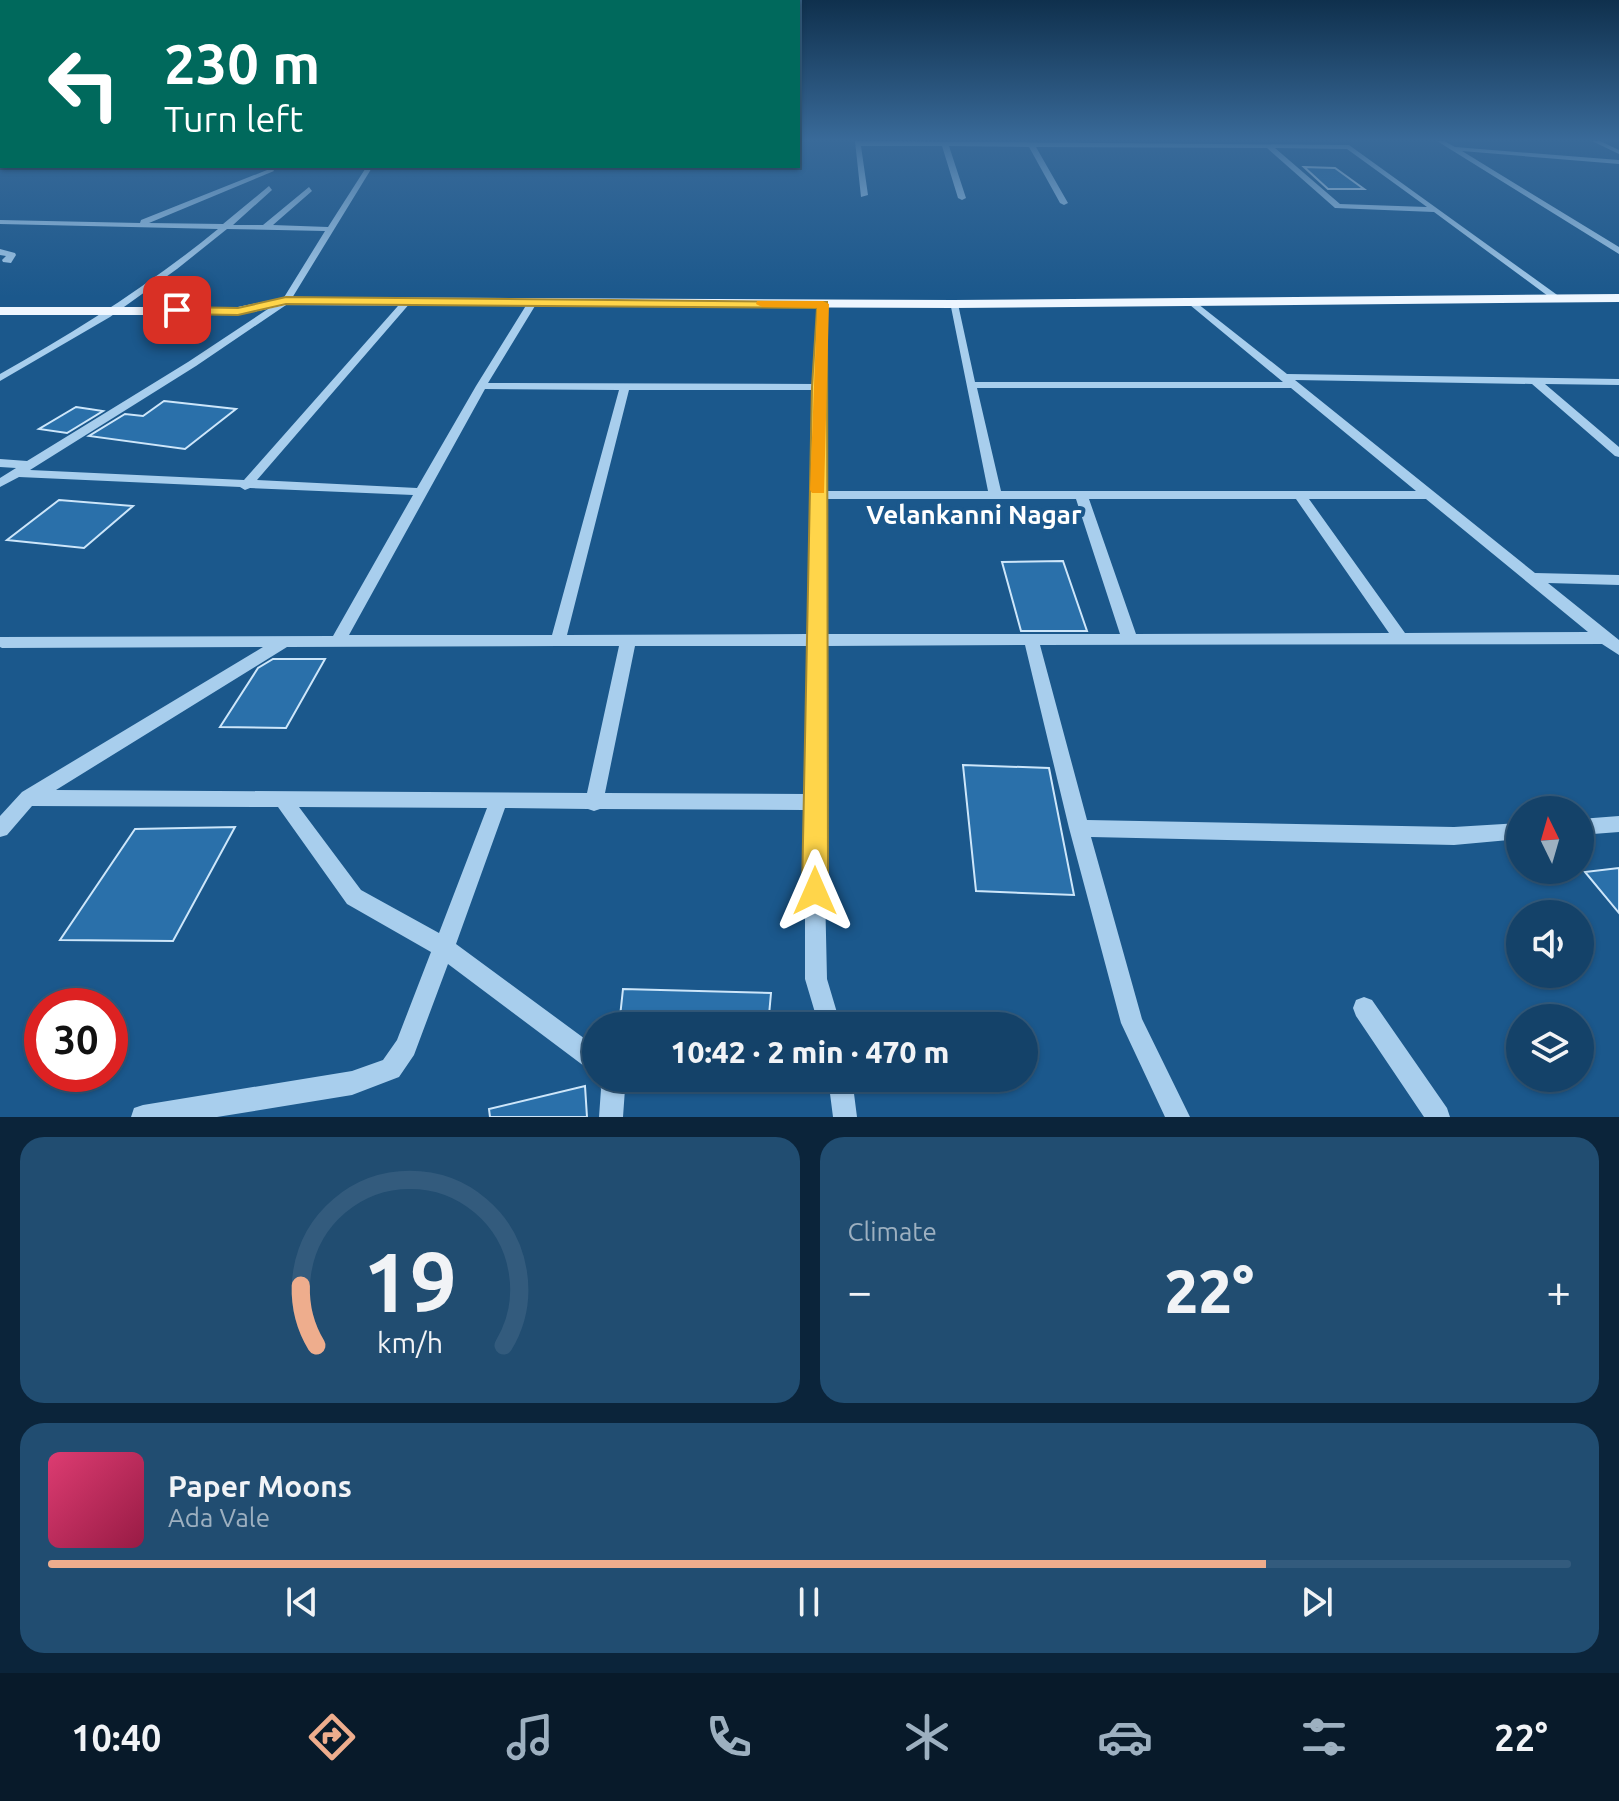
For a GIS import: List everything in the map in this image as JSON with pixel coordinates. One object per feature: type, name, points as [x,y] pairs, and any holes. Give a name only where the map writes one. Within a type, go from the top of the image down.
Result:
[{"type":"main road","points":[[0,311],[238,311],[286,301],[408,300],[953,304],[1619,298]]},
{"type":"street","points":[[140,223],[214,193]]},
{"type":"street","points":[[0,378],[116,309],[228,227],[264,193]]},
{"type":"street","points":[[266,227],[304,193]]},
{"type":"street","points":[[0,483],[192,364],[286,301],[353,193]]},
{"type":"street","points":[[960,193],[962,198]]},
{"type":"street","points":[[1058,193],[1064,203]]},
{"type":"street","points":[[1323,193],[1338,206],[1352,209],[1436,210]]},
{"type":"street","points":[[1413,193],[1555,297]]},
{"type":"street","points":[[1525,193],[1619,251]]},
{"type":"street","points":[[0,222],[331,229]]},
{"type":"street","points":[[0,252],[12,255],[8,261]]},
{"type":"street","points":[[245,486],[408,300]]},
{"type":"street","points":[[338,641],[481,386],[533,301]]},
{"type":"street","points":[[1193,303],[1619,649]]},
{"type":"street","points":[[823,304],[819,387],[814,802],[816,979],[826,1012]]},
{"type":"street","points":[[953,304],[995,495]]},
{"type":"street","points":[[971,385],[1287,381],[1619,382]]},
{"type":"street","points":[[1535,381],[1619,453]]},
{"type":"street","points":[[481,386],[819,387]]},
{"type":"street","points":[[558,641],[625,386]]},
{"type":"street","points":[[0,463],[29,465]]},
{"type":"street","points":[[16,473],[422,492]]},
{"type":"street","points":[[818,495],[1430,495]]},
{"type":"street","points":[[1081,495],[1130,639]]},
{"type":"street","points":[[1300,495],[1401,639]]},
{"type":"street","points":[[1533,578],[1619,580]]},
{"type":"street","points":[[2,642],[1605,638]]},
{"type":"street","points":[[1031,640],[1078,828],[1132,1023],[1178,1117]]},
{"type":"street","points":[[0,829],[28,798],[284,641]]},
{"type":"street","points":[[594,803],[628,641]]},
{"type":"street","points":[[28,798],[814,802]]},
{"type":"street","points":[[283,800],[354,897],[444,948],[582,1051]]},
{"type":"street","points":[[143,1117],[352,1083],[391,1069],[406,1047],[499,801]]},
{"type":"street","points":[[1594,826],[1619,824]]},
{"type":"street","points":[[1078,828],[1454,836],[1506,832]]},
{"type":"street","points":[[1364,1008],[1438,1117]]},
{"type":"street","points":[[611,1117],[613,1092]]},
{"type":"street","points":[[842,1092],[845,1117]]},
{"type":"building","points":[[164,401],[236,409],[185,449],[89,436],[125,414],[143,416]]},
{"type":"building","points":[[76,407],[103,411],[67,433],[39,429]]},
{"type":"building","points":[[59,500],[133,506],[84,548],[7,540]]},
{"type":"building","points":[[1063,561],[1087,631],[1021,631],[1002,562]]},
{"type":"building","points":[[273,659],[325,659],[286,728],[220,727],[258,668]]},
{"type":"building","points":[[963,765],[1049,768],[1074,895],[976,891]]},
{"type":"building","points":[[235,827],[173,941],[60,940],[135,829]]},
{"type":"building","points":[[1619,868],[1619,913],[1594,883],[1594,871]]},
{"type":"building","points":[[623,989],[771,993],[769,1012],[621,1012]]},
{"type":"building","points":[[582,1087],[582,1092],[585,1092],[587,1117],[490,1117],[489,1109]]},
{"type":"slow traffic","points":[[762,304],[823,304],[818,490]]},
{"type":"district","name":"Velankanni Nagar","points":[[974,515]]},
{"type":"route","points":[[177,310],[238,311],[286,301],[823,304],[819,387],[815,891]]}]
